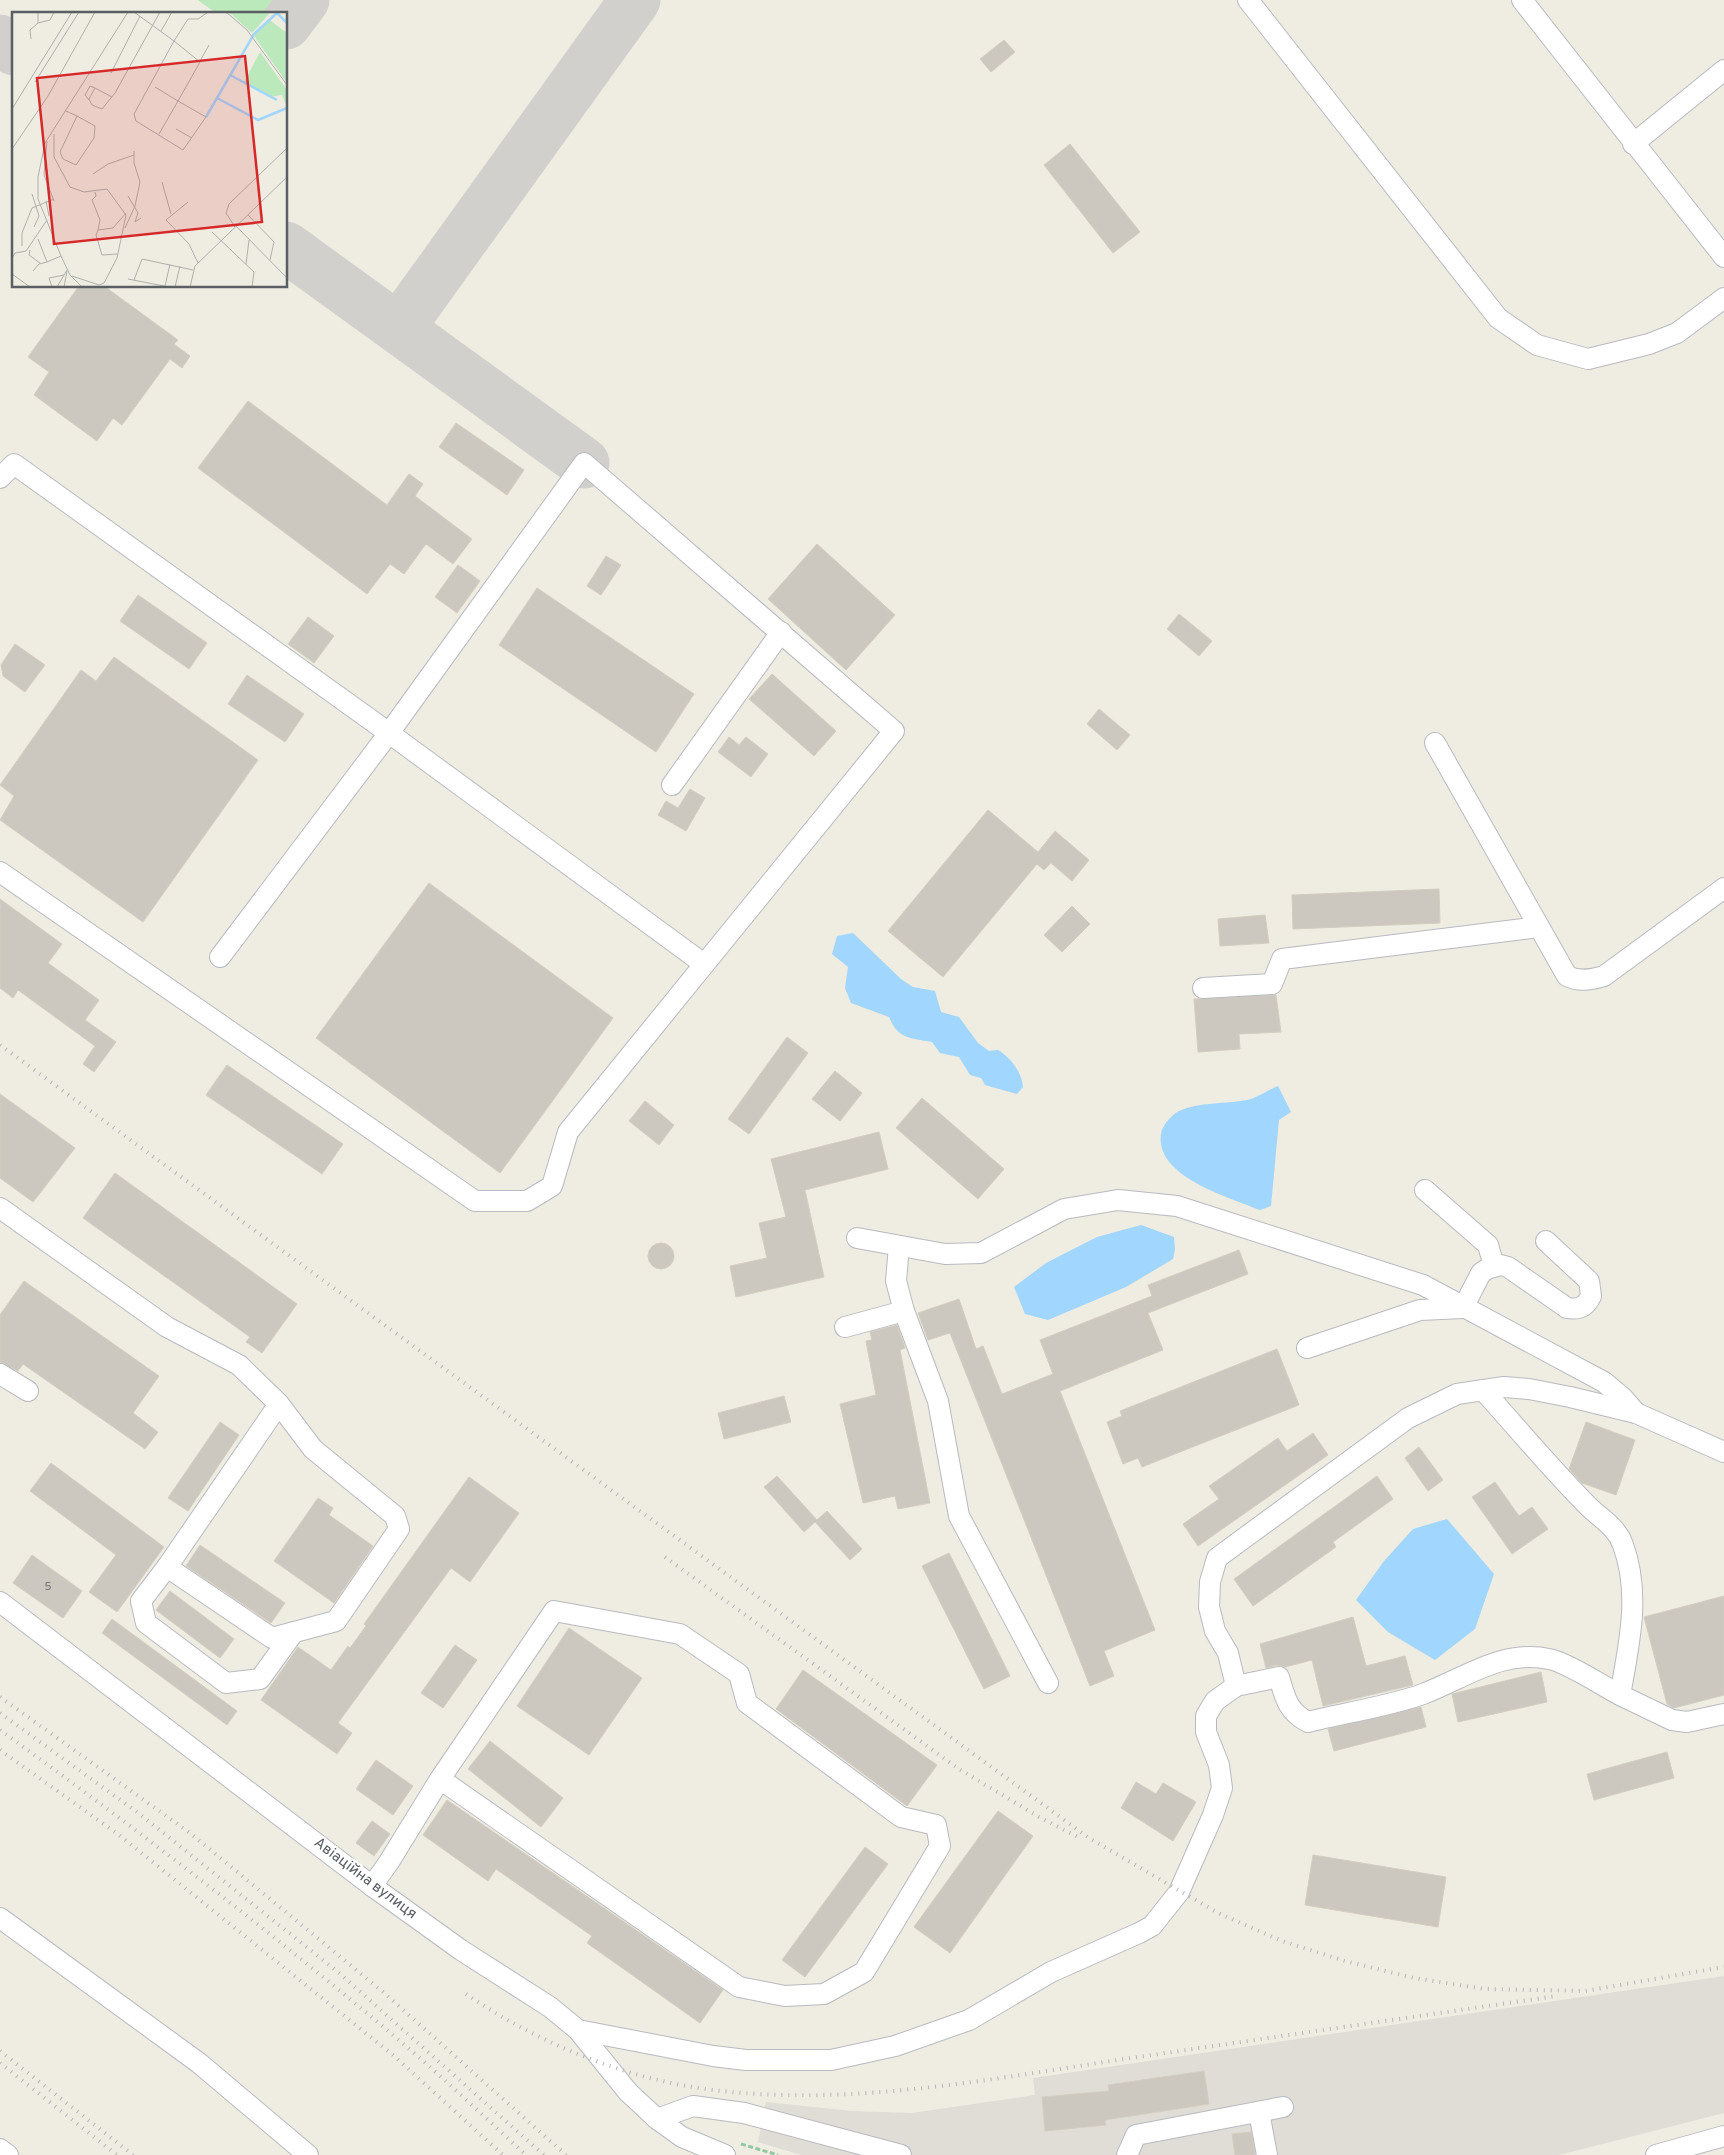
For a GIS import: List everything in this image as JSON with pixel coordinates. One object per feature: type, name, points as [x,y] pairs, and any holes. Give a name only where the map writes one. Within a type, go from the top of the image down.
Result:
[{"type":"street","points":[[1248,0],[1498,318],[1537,345],[1588,359],[1614,353],[1649,344],[1677,333],[1724,298]]},
{"type":"street","points":[[1522,0],[1633,144],[1724,257]]},
{"type":"street","points":[[1633,144],[1724,70]]},
{"type":"street","points":[[0,872],[474,1202],[528,1201],[552,1186],[568,1132],[894,731],[584,463],[389,733],[220,956]]},
{"type":"street","points":[[5,465],[389,733],[704,964]]},
{"type":"street","points":[[672,785],[781,632]]},
{"type":"street","points":[[1436,743],[1567,976],[1576,980],[1592,980],[1604,976],[1724,888]]},
{"type":"street","points":[[1203,988],[1272,984],[1282,959],[1539,927]]},
{"type":"street","points":[[1425,1190],[1488,1246],[1494,1266]]},
{"type":"street","points":[[857,1238],[945,1254],[981,1253],[1064,1209],[1118,1200],[1177,1206],[1423,1284],[1462,1308],[1604,1382],[1623,1398],[1636,1413]]},
{"type":"street","points":[[0,1208],[167,1327],[239,1365],[279,1404],[313,1449],[395,1516],[399,1529],[336,1621],[272,1638],[167,1567]]},
{"type":"street","points":[[1462,1308],[1481,1273],[1494,1266],[1508,1267],[1567,1308],[1573,1309],[1584,1306],[1591,1296],[1589,1281],[1546,1240]]},
{"type":"street","points":[[899,1246],[896,1281],[904,1311],[938,1401],[960,1516],[1048,1683]]},
{"type":"street","points":[[1307,1348],[1420,1310],[1462,1308]]},
{"type":"street","points":[[845,1327],[904,1311]]},
{"type":"street","points":[[0,1374],[28,1391]]},
{"type":"street","points":[[1236,1686],[1228,1653],[1216,1631],[1209,1607],[1210,1582],[1217,1558],[1408,1418],[1457,1394],[1504,1387],[1529,1389],[1636,1413],[1724,1452]]},
{"type":"street","points":[[1483,1390],[1588,1506],[1610,1525],[1623,1545],[1633,1590],[1634,1608],[1620,1695]]},
{"type":"street","points":[[279,1404],[167,1567],[141,1601],[146,1622],[226,1683],[260,1679],[294,1632]]},
{"type":"street","name":"Авіаційна вулиця","points":[[0,1602],[372,1886],[461,1950],[550,2007],[578,2030],[628,2092],[657,2119],[682,2137],[725,2155]]},
{"type":"street","points":[[372,1886],[440,1779],[554,1611],[680,1634],[739,1674],[747,1703],[901,1817],[936,1824],[940,1846],[864,1972],[824,1994],[785,1996],[739,1987],[440,1779]]},
{"type":"street","points":[[578,2030],[713,2056],[746,2060],[831,2060],[895,2046],[969,2020],[1051,1972],[1139,1933],[1152,1926],[1178,1892],[1213,1815],[1222,1788],[1219,1765],[1206,1732],[1206,1716],[1215,1701],[1236,1686],[1279,1677],[1286,1703],[1296,1716],[1308,1722],[1422,1694],[1491,1663],[1506,1658],[1528,1656],[1551,1659],[1672,1720],[1687,1722],[1724,1714]]},
{"type":"street","points":[[0,1918],[200,2063],[308,2155]]},
{"type":"street","points":[[657,2119],[693,2106],[744,2113],[901,2155]]},
{"type":"street","points":[[1127,2155],[1136,2135],[1283,2107]]},
{"type":"street","points":[[1259,2112],[1267,2155]]},
{"type":"street","points":[[1656,2155],[1724,2136]]},
{"type":"street","points":[[0,2149],[8,2155]]},
{"type":"shaded area","points":[[1724,1976],[1724,2113],[1559,2155],[801,2155],[758,2142],[766,2102],[852,2111],[912,2113],[1035,2095],[1033,2078]]},
{"type":"green space","points":[[198,0],[289,0],[280,12],[214,12]]},
{"type":"water","points":[[853,933],[901,979],[913,987],[935,991],[941,1012],[959,1017],[978,1043],[989,1051],[998,1050],[1007,1057],[1015,1066],[1022,1081],[1023,1087],[1017,1094],[985,1085],[981,1078],[970,1075],[959,1057],[940,1053],[932,1042],[917,1040],[901,1034],[896,1030],[889,1017],[851,1003],[845,988],[848,967],[832,954],[837,936]]},
{"type":"water","points":[[1278,1086],[1291,1112],[1279,1120],[1271,1206],[1260,1210],[1213,1192],[1182,1174],[1170,1162],[1162,1149],[1161,1134],[1165,1124],[1176,1113],[1195,1106],[1255,1098]]},
{"type":"water","points":[[1141,1225],[1174,1237],[1175,1249],[1173,1259],[1126,1287],[1048,1320],[1025,1314],[1014,1287],[1046,1263],[1097,1237]]},
{"type":"water","points":[[1447,1519],[1494,1574],[1475,1629],[1435,1660],[1388,1632],[1356,1600],[1384,1561],[1413,1529]]},
{"type":"building","points":[[1004,40],[1015,52],[991,72],[980,59]]},
{"type":"building","points":[[1070,144],[1140,232],[1113,253],[1044,165]]},
{"type":"building","points":[[78,288],[107,288],[178,340],[174,344],[190,356],[182,368],[170,359],[122,425],[113,418],[97,441],[34,395],[49,372],[28,357]]},
{"type":"building","points":[[248,401],[387,505],[409,474],[423,484],[415,496],[472,539],[453,564],[426,544],[404,574],[390,564],[367,594],[198,468]]},
{"type":"building","points":[[456,423],[524,470],[507,495],[439,447]]},
{"type":"building","points":[[817,544],[895,615],[846,670],[768,599]]},
{"type":"building","points":[[606,556],[621,565],[601,595],[587,586]]},
{"type":"building","points":[[458,565],[480,581],[457,613],[435,597]]},
{"type":"building","points":[[537,588],[694,694],[656,752],[499,645]]},
{"type":"building","points":[[138,595],[207,643],[189,669],[120,621]]},
{"type":"building","points":[[1179,614],[1212,641],[1199,656],[1167,629]]},
{"type":"building","points":[[308,617],[334,636],[314,663],[288,644]]},
{"type":"building","points":[[15,644],[45,665],[25,692],[3,676],[1,665]]},
{"type":"building","points":[[114,657],[258,760],[143,922],[0,820],[14,796],[0,785],[81,670],[96,681]]},
{"type":"building","points":[[772,674],[836,731],[814,756],[749,699]]},
{"type":"building","points":[[247,675],[304,714],[285,742],[228,704]]},
{"type":"building","points":[[1099,709],[1130,735],[1117,750],[1087,724]]},
{"type":"building","points":[[729,737],[739,745],[746,737],[768,754],[751,777],[718,752]]},
{"type":"building","points":[[690,789],[705,798],[686,831],[658,815],[666,801],[678,808]]},
{"type":"building","points":[[988,810],[1038,852],[1055,831],[1089,860],[1072,881],[1051,863],[1044,870],[1037,864],[943,977],[888,931]]},
{"type":"building","points":[[429,883],[613,1018],[500,1173],[316,1038]]},
{"type":"building","points":[[1439,889],[1440,923],[1293,929],[1292,895]]},
{"type":"building","points":[[0,899],[62,944],[48,963],[99,1000],[85,1020],[116,1042],[94,1072],[83,1064],[95,1046],[18,990],[13,998],[0,988]]},
{"type":"building","points":[[1072,906],[1090,924],[1062,952],[1044,935]]},
{"type":"building","points":[[1265,915],[1269,943],[1220,946],[1218,919]]},
{"type":"building","points":[[1276,995],[1281,1032],[1239,1034],[1240,1049],[1198,1052],[1194,999]]},
{"type":"building","points":[[787,1037],[808,1053],[749,1134],[728,1119]]},
{"type":"building","points":[[227,1065],[343,1144],[322,1174],[206,1095]]},
{"type":"building","points":[[835,1071],[862,1093],[840,1121],[812,1099]]},
{"type":"building","points":[[0,1094],[75,1148],[33,1202],[0,1178]]},
{"type":"building","points":[[922,1098],[1004,1169],[978,1199],[896,1128]]},
{"type":"building","points":[[645,1101],[674,1125],[659,1145],[629,1121]]},
{"type":"building","points":[[879,1132],[888,1169],[805,1190],[824,1277],[736,1297],[730,1266],[767,1258],[759,1223],[786,1217],[771,1159]]},
{"type":"building","points":[[115,1173],[297,1304],[262,1353],[246,1342],[250,1337],[83,1218]]},
{"type":"building","points":[[661,1243],[670,1247],[674,1256],[670,1265],[661,1269],[652,1265],[648,1256],[652,1247]]},
{"type":"building","points":[[1239,1250],[1248,1274],[1148,1313],[1163,1350],[1060,1391],[1155,1630],[1104,1651],[1114,1676],[1090,1686],[950,1333],[928,1340],[918,1313],[959,1299],[976,1349],[983,1346],[1002,1394],[1053,1374],[1040,1340],[1152,1296],[1148,1285]]},
{"type":"building","points":[[24,1281],[159,1376],[133,1413],[158,1432],[145,1449],[23,1364],[18,1371],[0,1362],[0,1315]]},
{"type":"building","points":[[897,1325],[905,1348],[900,1350],[930,1503],[898,1509],[895,1496],[863,1503],[840,1404],[876,1395],[866,1341],[872,1340],[870,1332]]},
{"type":"building","points":[[1277,1349],[1299,1405],[1142,1467],[1138,1458],[1123,1464],[1107,1422],[1122,1416],[1120,1411]]},
{"type":"building","points":[[784,1396],[791,1422],[724,1439],[718,1413]]},
{"type":"building","points":[[220,1422],[239,1435],[188,1511],[168,1498]]},
{"type":"building","points":[[1586,1422],[1635,1440],[1616,1495],[1582,1483],[1569,1469]]},
{"type":"building","points":[[1313,1433],[1328,1455],[1198,1546],[1183,1524],[1219,1499],[1209,1486],[1278,1438],[1287,1451]]},
{"type":"building","points":[[1419,1447],[1443,1480],[1428,1491],[1405,1458]]},
{"type":"building","points":[[51,1463],[164,1547],[117,1612],[89,1592],[116,1555],[30,1491]]},
{"type":"building","points":[[777,1476],[817,1520],[827,1511],[862,1549],[850,1560],[815,1522],[804,1532],[764,1487]]},
{"type":"building","points":[[1377,1476],[1393,1499],[1333,1542],[1336,1547],[1253,1606],[1234,1579]]},
{"type":"building","points":[[469,1477],[519,1513],[470,1582],[451,1568],[338,1723],[352,1733],[337,1754],[261,1700],[298,1647],[331,1670],[348,1646],[350,1648],[366,1626],[364,1624]]},
{"type":"building","points":[[1495,1482],[1519,1516],[1532,1507],[1548,1529],[1512,1554],[1472,1497]]},
{"type":"building","points":[[318,1498],[333,1508],[329,1515],[373,1546],[334,1603],[274,1561]]},
{"type":"building","points":[[200,1545],[285,1603],[271,1623],[186,1566]]},
{"type":"building","points":[[949,1553],[1010,1676],[984,1689],[922,1566]]},
{"type":"building","points":[[32,1555],[82,1591],[63,1618],[13,1583]]},
{"type":"building","points":[[170,1591],[234,1639],[220,1658],[156,1610]]},
{"type":"building","points":[[1724,1596],[1724,1695],[1674,1708],[1667,1704],[1644,1617]]},
{"type":"building","points":[[1353,1617],[1366,1666],[1405,1656],[1413,1685],[1323,1706],[1312,1660],[1285,1667],[1277,1665],[1266,1668],[1260,1644]]},
{"type":"building","points":[[112,1619],[237,1711],[227,1725],[102,1633]]},
{"type":"building","points":[[569,1628],[642,1678],[589,1755],[517,1706]]},
{"type":"building","points":[[455,1645],[477,1660],[443,1708],[421,1693]]},
{"type":"building","points":[[803,1670],[937,1765],[907,1806],[776,1709]]},
{"type":"building","points":[[1541,1672],[1547,1702],[1458,1722],[1452,1694]]},
{"type":"building","points":[[1421,1707],[1426,1727],[1334,1751],[1328,1729]]},
{"type":"building","points":[[490,1741],[563,1798],[541,1827],[468,1769]]},
{"type":"building","points":[[1667,1752],[1674,1778],[1594,1800],[1587,1774]]},
{"type":"building","points":[[376,1760],[413,1786],[393,1815],[356,1789]]},
{"type":"building","points":[[1136,1782],[1156,1794],[1163,1783],[1196,1802],[1173,1841],[1121,1808]]},
{"type":"building","points":[[447,1800],[723,1990],[700,2023],[587,1943],[592,1936],[496,1869],[488,1881],[423,1835]]},
{"type":"building","points":[[998,1811],[1033,1836],[950,1953],[914,1927]]},
{"type":"building","points":[[372,1821],[390,1834],[374,1856],[356,1843]]},
{"type":"building","points":[[865,1847],[888,1864],[805,1977],[782,1960]]},
{"type":"building","points":[[1313,1855],[1446,1877],[1438,1927],[1305,1905]]},
{"type":"building","points":[[1204,2071],[1209,2104],[1105,2120],[1106,2125],[1045,2131],[1042,2097],[1109,2091],[1108,2085]]},
{"type":"building","points":[[1251,2132],[1255,2155],[1235,2155],[1232,2134]]},
{"type":"taxiway","points":[[288,21],[304,0]]},
{"type":"taxiway","points":[[399,328],[635,0]]},
{"type":"taxiway","points":[[0,40],[12,49]]},
{"type":"taxiway","points":[[288,248],[584,463]]},
{"type":"railway","points":[[0,1045],[1089,1838],[1218,1913],[1282,1941],[1345,1961],[1414,1978],[1485,1989],[1585,1991],[1724,1967]]},
{"type":"railway","points":[[665,1557],[959,1769],[1039,1817],[1080,1838]]},
{"type":"railway","points":[[0,1697],[190,1833],[383,1992],[566,2155]]},
{"type":"railway","points":[[0,1713],[137,1812],[338,1972],[544,2155]]},
{"type":"railway","points":[[0,1730],[158,1847],[313,1969],[414,2053],[526,2155]]},
{"type":"railway","points":[[0,1750],[119,1835],[393,2055],[503,2155]]},
{"type":"railway","points":[[466,1994],[492,2011],[548,2041],[577,2054],[637,2074],[698,2088],[754,2094],[810,2095],[866,2093],[978,2081],[1556,1996]]},
{"type":"railway","points":[[0,2051],[133,2155]]},
{"type":"railway","points":[[0,2063],[117,2155]]}]
